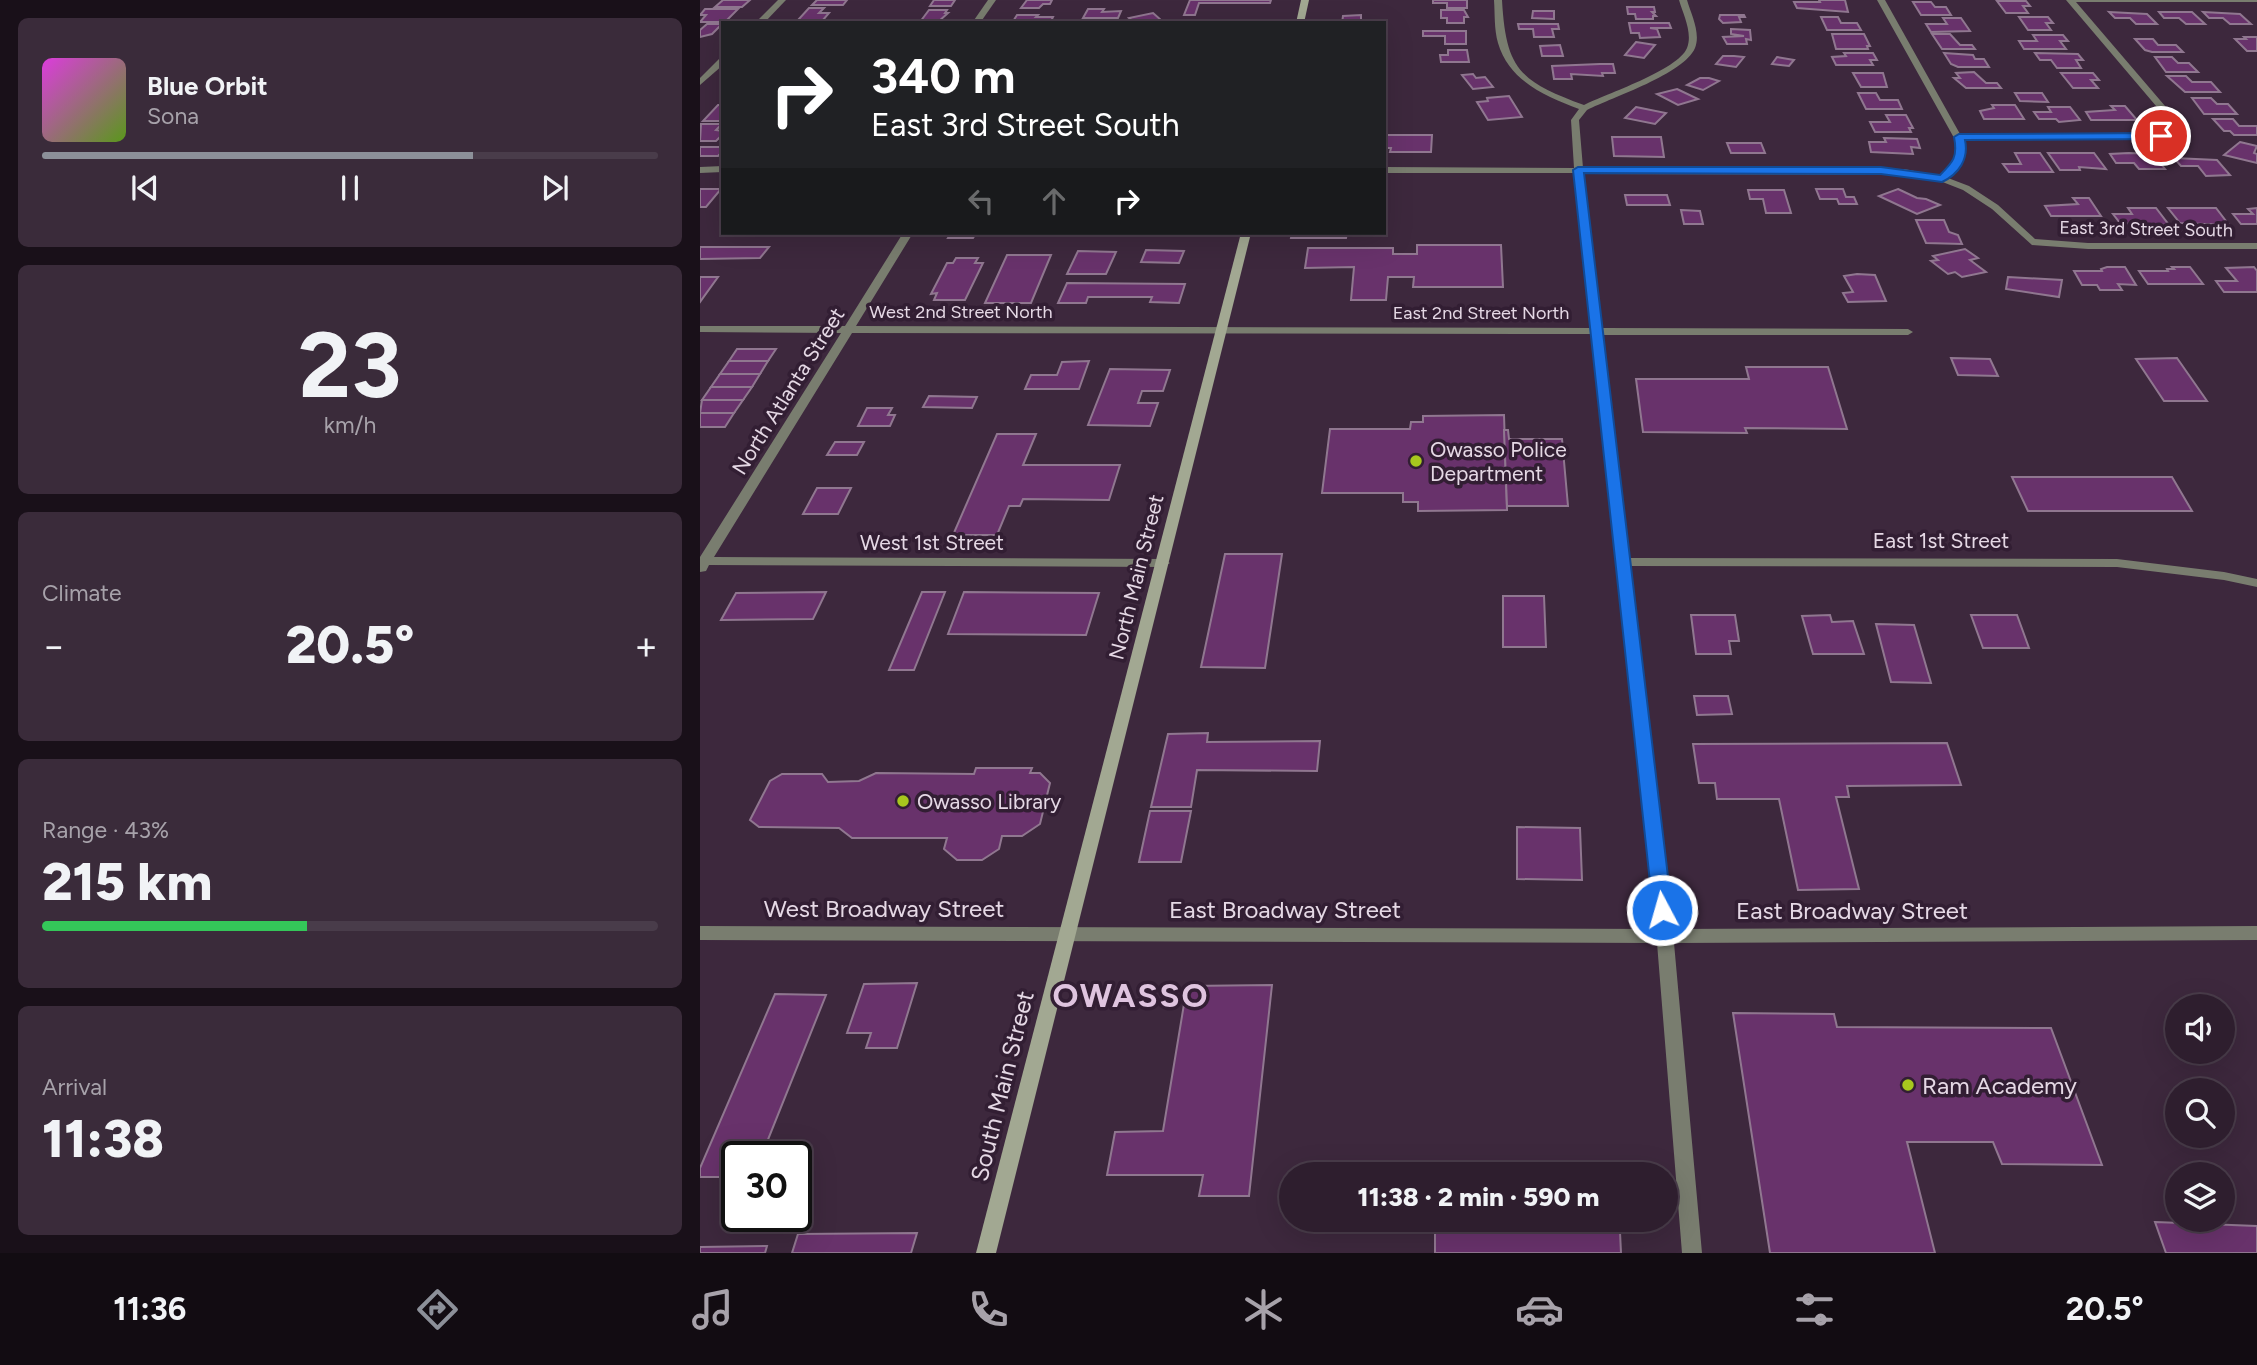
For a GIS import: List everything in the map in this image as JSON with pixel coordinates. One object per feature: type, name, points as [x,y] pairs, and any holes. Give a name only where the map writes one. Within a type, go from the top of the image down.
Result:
[{"type":"main road","points":[[1300,21],[1305,0]]},
{"type":"main road","name":"North Main Street","points":[[1069,932],[1246,235]]},
{"type":"main road","name":"South Main Street","points":[[986,1253],[1069,932]]},
{"type":"street","points":[[762,21],[782,0]]},
{"type":"street","points":[[976,21],[992,0]]},
{"type":"street","points":[[1499,0],[1502,44],[1514,68],[1541,89],[1584,108]]},
{"type":"street","points":[[1683,0],[1693,37],[1688,54],[1669,69],[1584,108],[1575,120],[1578,170],[1665,936],[1692,1253]]},
{"type":"street","points":[[1881,0],[1959,137],[1962,153],[1960,161],[1942,179]]},
{"type":"street","points":[[1959,137],[2186,136],[2070,0]]},
{"type":"street","points":[[2070,0],[2257,1]]},
{"type":"street","points":[[700,83],[721,62]]},
{"type":"street","points":[[700,170],[721,169]]},
{"type":"street","name":"East 3rd Street South","points":[[1386,170],[1881,171],[1942,179],[1979,195],[2015,224],[2032,242],[2088,246],[2257,246]]},
{"type":"street","name":"North Atlanta Street","points":[[702,564],[907,235]]},
{"type":"street","name":"West 2nd Street North","points":[[700,329],[1221,330]]},
{"type":"street","name":"East 2nd Street North","points":[[1221,330],[1908,332]]},
{"type":"street","name":"East 1st Street","points":[[1623,562],[2117,563],[2212,574],[2257,583]]},
{"type":"street","name":"West 1st Street","points":[[702,564],[1163,563]]},
{"type":"street","name":"East Broadway Street","points":[[1069,932],[1665,936],[2257,933]]},
{"type":"street","name":"West Broadway Street","points":[[700,933],[1069,932]]},
{"type":"building","points":[[723,0],[750,0],[742,7],[715,7]]},
{"type":"building","points":[[817,0],[847,0],[843,5],[812,5]]},
{"type":"building","points":[[934,0],[955,0],[951,6],[930,6]]},
{"type":"building","points":[[1027,0],[1052,0],[1050,4],[1043,4],[1039,8],[1021,8]]},
{"type":"building","points":[[1190,0],[1271,0],[1270,3],[1199,3],[1195,15],[1184,15]]},
{"type":"building","points":[[1433,0],[1467,0],[1467,8],[1447,8],[1447,3],[1433,3]]},
{"type":"building","points":[[1819,0],[1845,0],[1848,12],[1797,8],[1794,2],[1820,2]]},
{"type":"building","points":[[1997,1],[2026,1],[2030,6],[2023,6],[2028,13],[2006,13]]},
{"type":"building","points":[[1913,2],[1931,2],[1935,7],[1946,7],[1951,15],[1921,15]]},
{"type":"building","points":[[1627,7],[1654,7],[1655,12],[1652,12],[1656,16],[1653,16],[1653,19],[1636,19],[1635,14],[1628,14]]},
{"type":"building","points":[[809,8],[824,8],[819,13],[829,13],[823,20],[798,20]]},
{"type":"building","points":[[705,9],[738,9],[726,21],[721,22],[700,22],[706,15],[700,15]]},
{"type":"building","points":[[1088,9],[1104,9],[1102,12],[1121,11],[1118,18],[1083,18]]},
{"type":"building","points":[[929,10],[947,10],[945,13],[948,13],[939,21],[921,21]]},
{"type":"building","points":[[1441,10],[1464,10],[1468,17],[1464,17],[1464,23],[1447,23],[1447,18],[1441,18]]},
{"type":"building","points":[[1533,11],[1554,11],[1554,19],[1532,18]]},
{"type":"building","points":[[2109,12],[2147,14],[2157,24],[2136,24],[2130,18],[2115,18]]},
{"type":"building","points":[[2159,12],[2192,12],[2205,24],[2186,24],[2179,18],[2164,18]]},
{"type":"building","points":[[2203,12],[2240,14],[2251,24],[2230,24],[2223,18],[2209,18]]},
{"type":"building","points":[[1153,13],[1161,20],[1133,21],[1129,18]]},
{"type":"building","points":[[1017,15],[1053,17],[1051,21],[1013,21]]},
{"type":"building","points":[[1361,15],[1361,21],[1342,21],[1343,16]]},
{"type":"building","points":[[1720,15],[1745,17],[1739,17],[1741,22],[1723,23],[1719,19]]},
{"type":"building","points":[[1821,17],[1838,17],[1841,23],[1857,23],[1861,30],[1827,30]]},
{"type":"building","points":[[2019,17],[2048,17],[2053,23],[2046,23],[2051,30],[2028,30]]},
{"type":"building","points":[[1943,18],[1961,18],[1970,31],[1931,32],[1926,24],[1947,24]]},
{"type":"building","points":[[1629,23],[1669,23],[1671,28],[1650,28],[1657,29],[1660,37],[1640,38],[1639,33],[1631,33]]},
{"type":"building","points":[[707,24],[721,24],[712,34],[700,37],[700,30]]},
{"type":"building","points":[[1518,24],[1558,24],[1559,29],[1552,29],[1554,37],[1534,37],[1533,29],[1519,29]]},
{"type":"building","points":[[1731,29],[1750,30],[1751,40],[1746,39],[1747,44],[1727,44],[1723,37],[1744,36],[1731,34]]},
{"type":"building","points":[[1423,31],[1466,31],[1466,44],[1445,44],[1445,36],[1423,36]]},
{"type":"building","points":[[1832,34],[1864,34],[1870,46],[1867,46],[1868,49],[1836,49]]},
{"type":"building","points":[[1932,34],[1950,34],[1960,45],[1972,45],[1975,49],[1942,49]]},
{"type":"building","points":[[2033,35],[2063,35],[2068,41],[2060,41],[2066,49],[2024,49],[2019,41],[2037,41]]},
{"type":"building","points":[[2244,37],[2257,37],[2257,51],[2247,51],[2235,39],[2246,39]]},
{"type":"building","points":[[2135,39],[2153,39],[2158,45],[2176,45],[2183,52],[2152,52],[2145,50]]},
{"type":"building","points":[[1636,42],[1655,45],[1644,58],[1625,55]]},
{"type":"building","points":[[1560,45],[1563,56],[1542,56],[1540,46]]},
{"type":"building","points":[[1448,50],[1467,50],[1469,62],[1441,62],[1440,55],[1448,55]]},
{"type":"building","points":[[1844,53],[1873,53],[1877,60],[1870,60],[1873,65],[1836,65],[1832,57],[1846,56]]},
{"type":"building","points":[[1944,53],[1973,55],[1975,59],[1984,59],[1989,67],[1958,67],[1951,64]]},
{"type":"building","points":[[2035,53],[2078,54],[2083,60],[2076,60],[2081,68],[2057,68],[2051,60],[2040,60]]},
{"type":"building","points":[[1723,56],[1744,57],[1736,67],[1716,64]]},
{"type":"building","points":[[1777,57],[1794,60],[1789,66],[1772,64]]},
{"type":"building","points":[[2155,57],[2172,57],[2178,63],[2189,63],[2198,72],[2166,72]]},
{"type":"building","points":[[1613,64],[1615,73],[1602,73],[1603,76],[1571,74],[1572,79],[1554,79],[1552,66]]},
{"type":"building","points":[[1974,72],[1986,83],[1997,83],[2001,88],[1966,88],[1954,78],[1960,78],[1956,73]]},
{"type":"building","points":[[1853,73],[1883,73],[1887,87],[1861,87]]},
{"type":"building","points":[[2061,73],[2093,73],[2099,80],[2091,80],[2098,88],[2073,88]]},
{"type":"building","points":[[1473,74],[1476,78],[1485,77],[1493,87],[1473,89],[1462,75]]},
{"type":"building","points":[[2167,76],[2186,76],[2192,82],[2211,82],[2220,92],[2185,92]]},
{"type":"building","points":[[1700,78],[1719,81],[1703,90],[1687,85]]},
{"type":"building","points":[[1677,89],[1698,99],[1678,105],[1657,94]]},
{"type":"building","points":[[1858,93],[1876,93],[1880,100],[1898,100],[1902,109],[1866,109]]},
{"type":"building","points":[[2015,93],[2042,93],[2048,102],[2020,101]]},
{"type":"building","points":[[1509,96],[1522,117],[1488,120],[1477,102],[1488,101],[1487,98]]},
{"type":"building","points":[[2192,98],[2211,98],[2217,104],[2228,104],[2237,114],[2204,114]]},
{"type":"building","points":[[718,105],[721,105],[721,121],[703,121]]},
{"type":"building","points":[[1992,105],[2015,105],[2024,119],[1984,119],[1980,111],[1994,108]]},
{"type":"building","points":[[2111,106],[2125,106],[2137,120],[2091,120],[2086,112],[2115,110]]},
{"type":"building","points":[[1636,107],[1666,113],[1655,124],[1625,118]]},
{"type":"building","points":[[2048,107],[2070,107],[2080,120],[2059,122],[2056,119],[2039,119],[2034,112],[2051,112]]},
{"type":"building","points":[[1886,115],[1906,115],[1913,128],[1909,128],[1911,132],[1875,132],[1870,122],[1890,122]]},
{"type":"building","points":[[2213,119],[2233,119],[2239,126],[2257,126],[2257,135],[2234,135],[2230,131],[2224,131]]},
{"type":"building","points":[[701,124],[721,124],[716,130],[721,131],[721,136],[716,141],[700,141]]},
{"type":"building","points":[[1386,135],[1432,135],[1431,152],[1390,152],[1391,148],[1386,148]]},
{"type":"building","points":[[1612,137],[1661,137],[1664,157],[1614,156]]},
{"type":"building","points":[[1884,138],[1917,139],[1920,148],[1911,147],[1913,154],[1871,152],[1869,142],[1886,142]]},
{"type":"building","points":[[2240,142],[2257,146],[2254,153],[2257,154],[2257,163],[2224,155]]},
{"type":"building","points":[[1727,143],[1761,143],[1765,153],[1731,153]]},
{"type":"building","points":[[700,147],[721,147],[718,156],[700,156]]},
{"type":"building","points":[[2015,153],[2040,153],[2053,172],[2009,172],[2003,164],[2021,164]]},
{"type":"building","points":[[2048,153],[2094,153],[2106,169],[2079,167],[2080,170],[2060,170]]},
{"type":"building","points":[[2110,154],[2153,154],[2165,169],[2139,169],[2134,163],[2116,163]]},
{"type":"building","points":[[2174,158],[2217,160],[2230,175],[2206,176],[2198,166],[2181,166]]},
{"type":"building","points":[[700,189],[721,189],[706,207],[700,207]]},
{"type":"building","points":[[1816,189],[1843,189],[1846,197],[1854,197],[1857,204],[1839,204],[1837,199],[1820,199]]},
{"type":"building","points":[[1898,189],[1940,205],[1917,214],[1879,196]]},
{"type":"building","points":[[1748,190],[1784,190],[1791,213],[1766,213],[1763,199],[1750,199]]},
{"type":"building","points":[[1625,195],[1667,195],[1670,205],[1627,205]]},
{"type":"building","points":[[2073,198],[2089,198],[2101,216],[2051,216],[2045,206],[2078,204]]},
{"type":"building","points":[[2128,208],[2156,208],[2169,225],[2120,223],[2113,214],[2132,214]]},
{"type":"building","points":[[2168,208],[2216,208],[2229,225],[2180,223]]},
{"type":"building","points":[[2257,208],[2257,224],[2241,224],[2233,214],[2253,214],[2248,209]]},
{"type":"building","points":[[1681,210],[1700,211],[1703,224],[1684,224]]},
{"type":"building","points":[[1916,220],[1944,220],[1949,232],[1958,235],[1962,244],[1926,243]]},
{"type":"building","points":[[950,235],[975,235],[973,238],[948,238]]},
{"type":"building","points":[[1292,235],[1347,235],[1346,238],[1291,238]]},
{"type":"building","points":[[1417,245],[1501,245],[1503,287],[1413,287],[1414,277],[1388,277],[1386,300],[1351,300],[1354,267],[1305,268],[1308,248],[1393,248],[1393,254],[1417,254]]},
{"type":"building","points":[[700,247],[769,247],[760,258],[700,259]]},
{"type":"building","points":[[1965,249],[1978,258],[1970,260],[1986,272],[1962,277],[1955,272],[1948,274],[1931,261],[1938,260],[1933,256]]},
{"type":"building","points":[[1146,250],[1184,251],[1179,263],[1141,262]]},
{"type":"building","points":[[1078,251],[1116,252],[1106,274],[1067,274]]},
{"type":"building","points":[[1007,255],[1051,255],[1031,303],[985,303]]},
{"type":"building","points":[[956,258],[978,258],[975,263],[983,263],[965,300],[934,300],[937,293],[931,294],[947,263],[953,263]]},
{"type":"building","points":[[2125,267],[2136,285],[2118,284],[2122,290],[2100,290],[2097,285],[2082,285],[2074,271],[2102,271],[2101,269]]},
{"type":"building","points":[[2172,267],[2190,267],[2203,284],[2148,284],[2139,271],[2168,271],[2167,269],[2174,269]]},
{"type":"building","points":[[2254,267],[2257,271],[2257,292],[2224,292],[2216,281],[2237,281],[2226,268]]},
{"type":"building","points":[[1875,275],[1886,301],[1848,302],[1843,293],[1853,292],[1844,276]]},
{"type":"building","points":[[700,277],[718,277],[700,302]]},
{"type":"building","points":[[2008,277],[2062,280],[2059,297],[2006,289]]},
{"type":"building","points":[[1067,283],[1185,284],[1179,303],[1150,302],[1152,297],[1088,297],[1086,303],[1058,303]]},
{"type":"building","points":[[737,349],[776,349],[768,361],[729,361]]},
{"type":"building","points":[[1951,358],[1990,359],[1998,376],[1958,375]]},
{"type":"building","points":[[2177,358],[2207,401],[2164,401],[2136,359]]},
{"type":"building","points":[[729,361],[768,361],[760,374],[720,374]]},
{"type":"building","points":[[1089,361],[1079,389],[1025,389],[1031,375],[1057,375],[1062,362]]},
{"type":"building","points":[[1746,367],[1828,367],[1847,429],[1745,428],[1747,433],[1643,432],[1636,379],[1749,379]]},
{"type":"building","points":[[1110,369],[1170,370],[1163,391],[1142,391],[1138,403],[1158,403],[1150,426],[1088,425]]},
{"type":"building","points":[[720,374],[760,374],[752,387],[711,387]]},
{"type":"building","points":[[711,387],[752,387],[743,400],[702,400]]},
{"type":"building","points":[[929,396],[977,397],[972,408],[923,407]]},
{"type":"building","points":[[702,400],[743,400],[734,413],[700,413]]},
{"type":"building","points":[[867,408],[892,408],[888,415],[895,415],[890,426],[858,426]]},
{"type":"building","points":[[700,413],[734,413],[725,427],[700,427]]},
{"type":"building","name":"Owasso Police Department","points":[[1504,415],[1507,510],[1418,511],[1418,502],[1403,502],[1403,493],[1322,493],[1330,429],[1410,429],[1411,422],[1423,422],[1423,416]]},
{"type":"building","points":[[1504,430],[1508,430],[1509,439],[1562,439],[1568,506],[1507,506]]},
{"type":"building","points":[[997,434],[1036,434],[1023,465],[1120,465],[1109,500],[1023,499],[1020,506],[1009,506],[997,535],[953,535]]},
{"type":"building","points":[[835,442],[864,442],[857,455],[827,455]]},
{"type":"building","points":[[2012,477],[2172,477],[2192,511],[2028,511]]},
{"type":"building","points":[[817,488],[851,488],[838,514],[803,514]]},
{"type":"building","points":[[1225,554],[1282,554],[1265,668],[1201,667]]},
{"type":"building","points":[[826,592],[813,619],[721,620],[736,593]]},
{"type":"building","points":[[922,592],[945,592],[914,670],[889,670]]},
{"type":"building","points":[[964,592],[1099,593],[1086,635],[948,634]]},
{"type":"building","points":[[1503,596],[1544,596],[1546,647],[1503,647]]},
{"type":"building","points":[[1691,615],[1735,615],[1739,641],[1729,641],[1731,654],[1696,654]]},
{"type":"building","points":[[1830,615],[1832,622],[1853,621],[1864,654],[1813,654],[1802,616]]},
{"type":"building","points":[[1971,615],[2017,615],[2029,648],[1983,648]]},
{"type":"building","points":[[1876,624],[1914,625],[1931,683],[1891,682]]},
{"type":"building","points":[[1694,696],[1728,696],[1732,714],[1697,715]]},
{"type":"building","points":[[1208,733],[1207,742],[1320,741],[1317,771],[1197,770],[1191,807],[1151,807],[1168,734]]},
{"type":"building","points":[[1947,743],[1961,785],[1847,786],[1849,797],[1836,797],[1859,889],[1798,890],[1779,799],[1717,799],[1715,783],[1699,783],[1693,744]]},
{"type":"building","name":"Owasso Library","points":[[976,768],[1032,768],[1030,773],[1040,773],[1050,783],[1040,824],[1022,836],[1002,836],[999,849],[982,860],[957,860],[944,849],[947,838],[852,838],[839,828],[759,827],[750,820],[770,781],[782,774],[822,774],[828,782],[859,781],[876,773],[974,774]]},
{"type":"building","points":[[1150,811],[1191,811],[1181,862],[1139,862]]},
{"type":"building","points":[[1517,827],[1580,828],[1582,880],[1517,879]]},
{"type":"building","points":[[917,983],[897,1048],[866,1048],[871,1033],[847,1033],[864,984]]},
{"type":"building","points":[[1272,985],[1249,1196],[1199,1196],[1203,1175],[1107,1175],[1115,1132],[1163,1131],[1187,986]]},
{"type":"building","points":[[775,994],[826,995],[767,1141],[721,1141],[721,1177],[700,1177],[700,1168]]},
{"type":"building","name":"Ram Academy","points":[[1733,1013],[1834,1014],[1837,1027],[2051,1028],[2102,1165],[2002,1164],[1993,1142],[1907,1142],[1935,1253],[1770,1253]]},
{"type":"building","points":[[2155,1222],[2165,1222],[2165,1232],[2235,1232],[2235,1225],[2257,1226],[2257,1253],[2166,1253]]},
{"type":"building","points":[[1435,1232],[1620,1232],[1621,1253],[1435,1253]]},
{"type":"building","points":[[917,1233],[911,1253],[792,1253],[798,1234]]},
{"type":"building","points":[[767,1246],[765,1253],[700,1253],[700,1247]]},
{"type":"place","name":"Owasso Police Department","points":[[1416,461]]},
{"type":"place","name":"Owasso Library","points":[[903,801]]},
{"type":"place","name":"Ram Academy","points":[[1908,1085]]},
{"type":"district","name":"OWASSO","points":[[1131,995]]},
{"type":"route","points":[[1662,910],[1578,170],[1881,171],[1942,179],[1960,161],[1962,145],[1959,137],[2161,136]]}]
